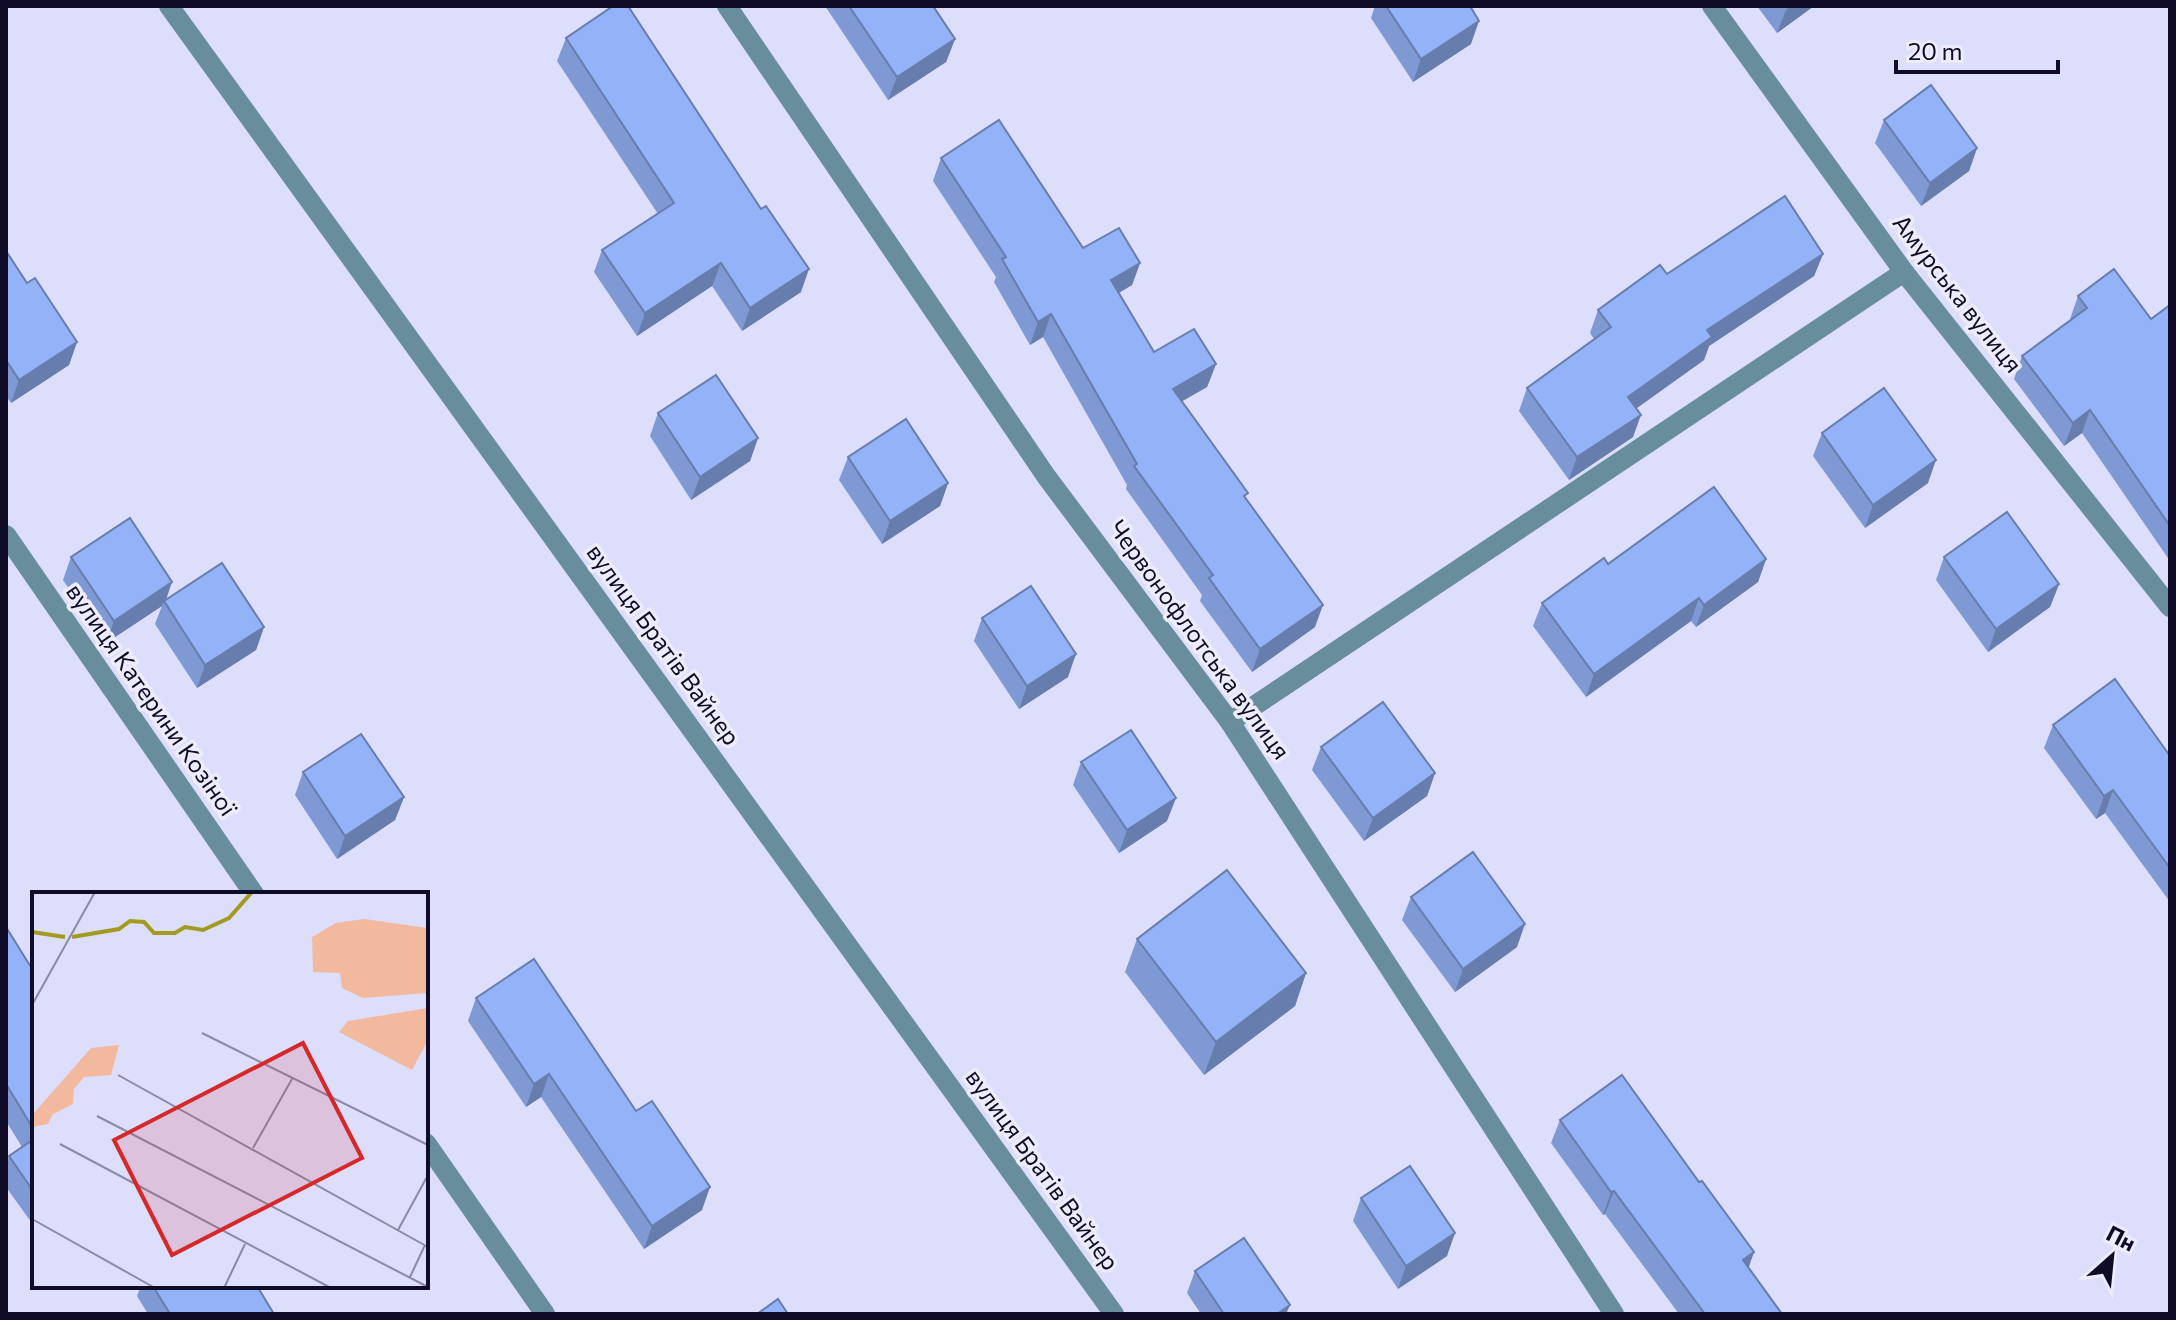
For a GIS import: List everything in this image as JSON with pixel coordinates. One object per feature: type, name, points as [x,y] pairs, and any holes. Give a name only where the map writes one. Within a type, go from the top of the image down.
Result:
[{"type":"street","name":"вулиця Братів Вайнер","points":[[169,6],[1114,1314]]},
{"type":"street","name":"Червонофлотська вулиця","points":[[727,6],[1046,476],[1230,722],[1614,1314]]},
{"type":"street","name":"Амурська вулиця","points":[[1712,6],[1904,272],[2170,607]]},
{"type":"street","points":[[1230,722],[1904,272]]},
{"type":"street","name":"вулиця Катерини Козіної","points":[[6,535],[253,892]]},
{"type":"street","points":[[428,1146],[545,1314]]},
{"type":"building","points":[[613,6],[628,6],[761,209],[766,206],[809,269],[750,308],[721,263],[645,313],[602,250],[674,203],[566,38]]},
{"type":"building","points":[[849,6],[933,6],[955,39],[897,77]]},
{"type":"building","points":[[1386,6],[1470,6],[1479,21],[1421,59]]},
{"type":"building","points":[[1931,85],[1977,148],[1930,183],[1884,120]]},
{"type":"building","points":[[999,120],[1083,248],[1119,228],[1140,263],[1111,280],[1154,352],[1194,329],[1216,364],[1173,389],[1248,493],[1244,496],[1323,605],[1260,649],[1209,578],[1213,575],[1134,466],[1137,464],[1051,314],[1038,322],[1002,259],[1006,257],[941,158]]},
{"type":"building","points":[[1785,196],[1823,254],[1707,330],[1712,337],[1628,397],[1641,415],[1577,457],[1527,388],[1611,327],[1598,310],[1660,265],[1667,274]]},
{"type":"building","points":[[6,251],[27,283],[35,278],[77,342],[19,380],[6,360]]},
{"type":"building","points":[[2114,269],[2151,319],[2170,305],[2170,526],[2090,410],[2073,423],[2022,356],[2087,308],[2078,296]]},
{"type":"building","points":[[716,375],[758,438],[700,477],[658,413]]},
{"type":"building","points":[[1884,388],[1936,460],[1873,505],[1822,433]]},
{"type":"building","points":[[906,419],[948,483],[890,521],[848,457]]},
{"type":"building","points":[[1714,487],[1766,559],[1704,605],[1699,598],[1594,674],[1542,603],[1604,558],[1608,564]]},
{"type":"building","points":[[2007,512],[2059,584],[1996,629],[1944,557]]},
{"type":"building","points":[[130,518],[172,582],[114,621],[71,557]]},
{"type":"building","points":[[222,563],[264,627],[205,665],[164,601]]},
{"type":"building","points":[[1031,586],[1076,654],[1027,686],[982,618]]},
{"type":"building","points":[[2115,679],[2170,756],[2170,868],[2113,790],[2104,796],[2053,725]]},
{"type":"building","points":[[1383,702],[1435,773],[1373,818],[1321,747]]},
{"type":"building","points":[[1131,730],[1176,798],[1127,830],[1081,762]]},
{"type":"building","points":[[361,734],[404,797],[345,836],[303,772]]},
{"type":"building","points":[[1473,852],[1525,924],[1463,969],[1411,897]]},
{"type":"building","points":[[1227,870],[1306,973],[1216,1042],[1137,939]]},
{"type":"building","points":[[6,927],[32,969],[32,1127],[6,1084]]},
{"type":"building","points":[[534,959],[636,1111],[652,1101],[710,1187],[652,1226],[549,1074],[534,1084],[476,998]]},
{"type":"building","points":[[1622,1075],[1754,1252],[1743,1260],[1782,1314],[1705,1314],[1560,1120]]},
{"type":"building","points":[[32,1140],[32,1189],[9,1156]]},
{"type":"building","points":[[1410,1166],[1455,1233],[1406,1266],[1361,1198]]},
{"type":"building","points":[[1244,1238],[1290,1305],[1277,1314],[1224,1314],[1195,1271]]},
{"type":"building","points":[[154,1288],[258,1288],[274,1314],[170,1314]]},
{"type":"building","points":[[778,1299],[788,1314],[757,1314]]}]
